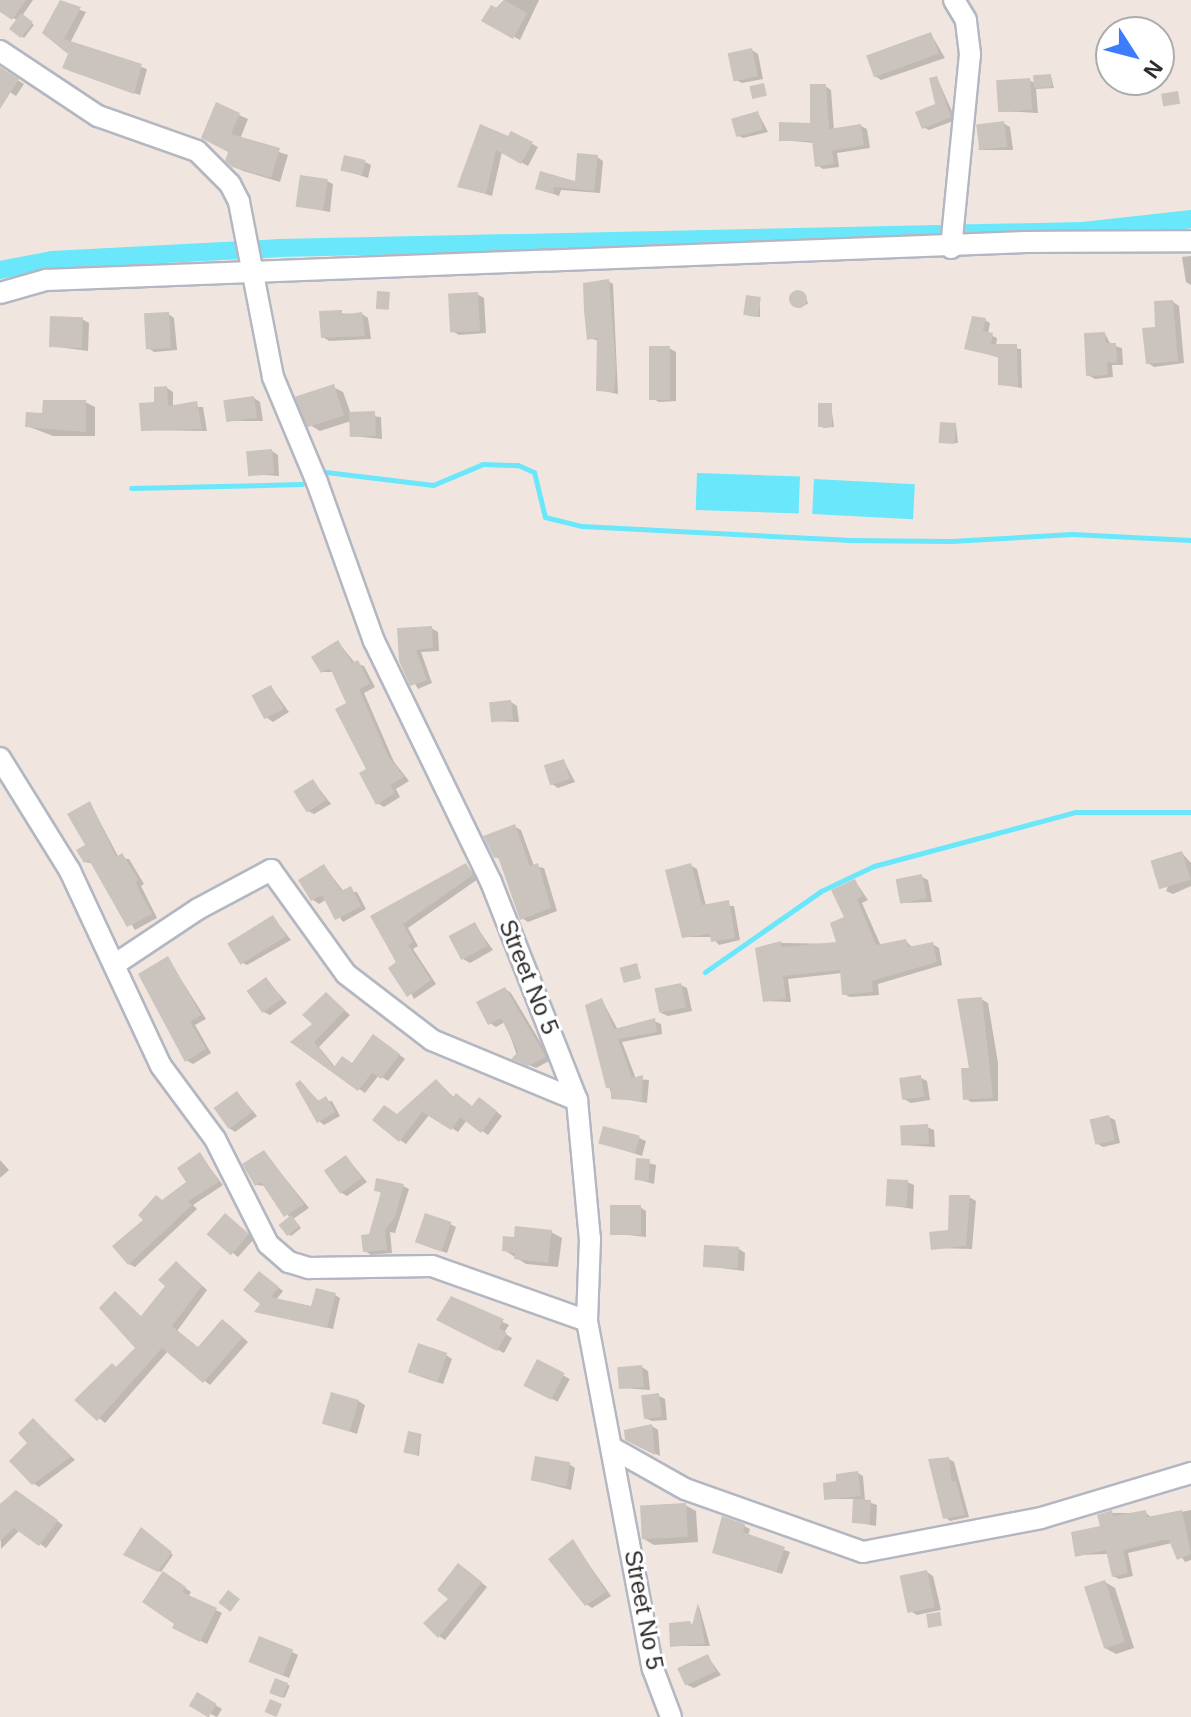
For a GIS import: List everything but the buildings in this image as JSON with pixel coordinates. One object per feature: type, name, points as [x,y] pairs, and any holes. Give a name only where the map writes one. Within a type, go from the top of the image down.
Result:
[{"type":"street","points":[[952,244],[970,54],[966,20],[954,0]]},
{"type":"street","name":"Street No 5","points":[[0,51],[98,116],[197,151],[230,184],[243,225],[273,377],[317,482],[374,641],[491,882],[577,1100],[590,1239],[587,1321],[614,1449],[653,1669],[671,1717]]},
{"type":"street","points":[[0,293],[46,280],[252,267],[952,244],[1191,241]]},
{"type":"street","points":[[0,758],[70,871],[161,1066],[215,1139],[268,1244],[289,1262],[309,1268],[432,1266],[587,1321]]},
{"type":"street","points":[[114,965],[198,909],[271,870],[346,974],[432,1040],[577,1100]]},
{"type":"street","points":[[614,1449],[685,1489],[863,1552],[1041,1518],[1191,1473]]},
{"type":"water","points":[[697,473],[800,477],[799,514],[696,510]]},
{"type":"water","points":[[814,479],[915,484],[913,519],[812,514]]},
{"type":"waterway","points":[[0,270],[52,260],[278,248],[1083,231],[1191,219]]},
{"type":"waterway","points":[[326,472],[433,485],[483,464],[518,465],[534,472],[545,517],[582,526],[847,540],[951,541],[1072,534],[1191,540]]},
{"type":"waterway","points":[[131,488],[302,484]]},
{"type":"waterway","points":[[705,972],[821,891],[874,866],[1075,812],[1191,812]]}]
